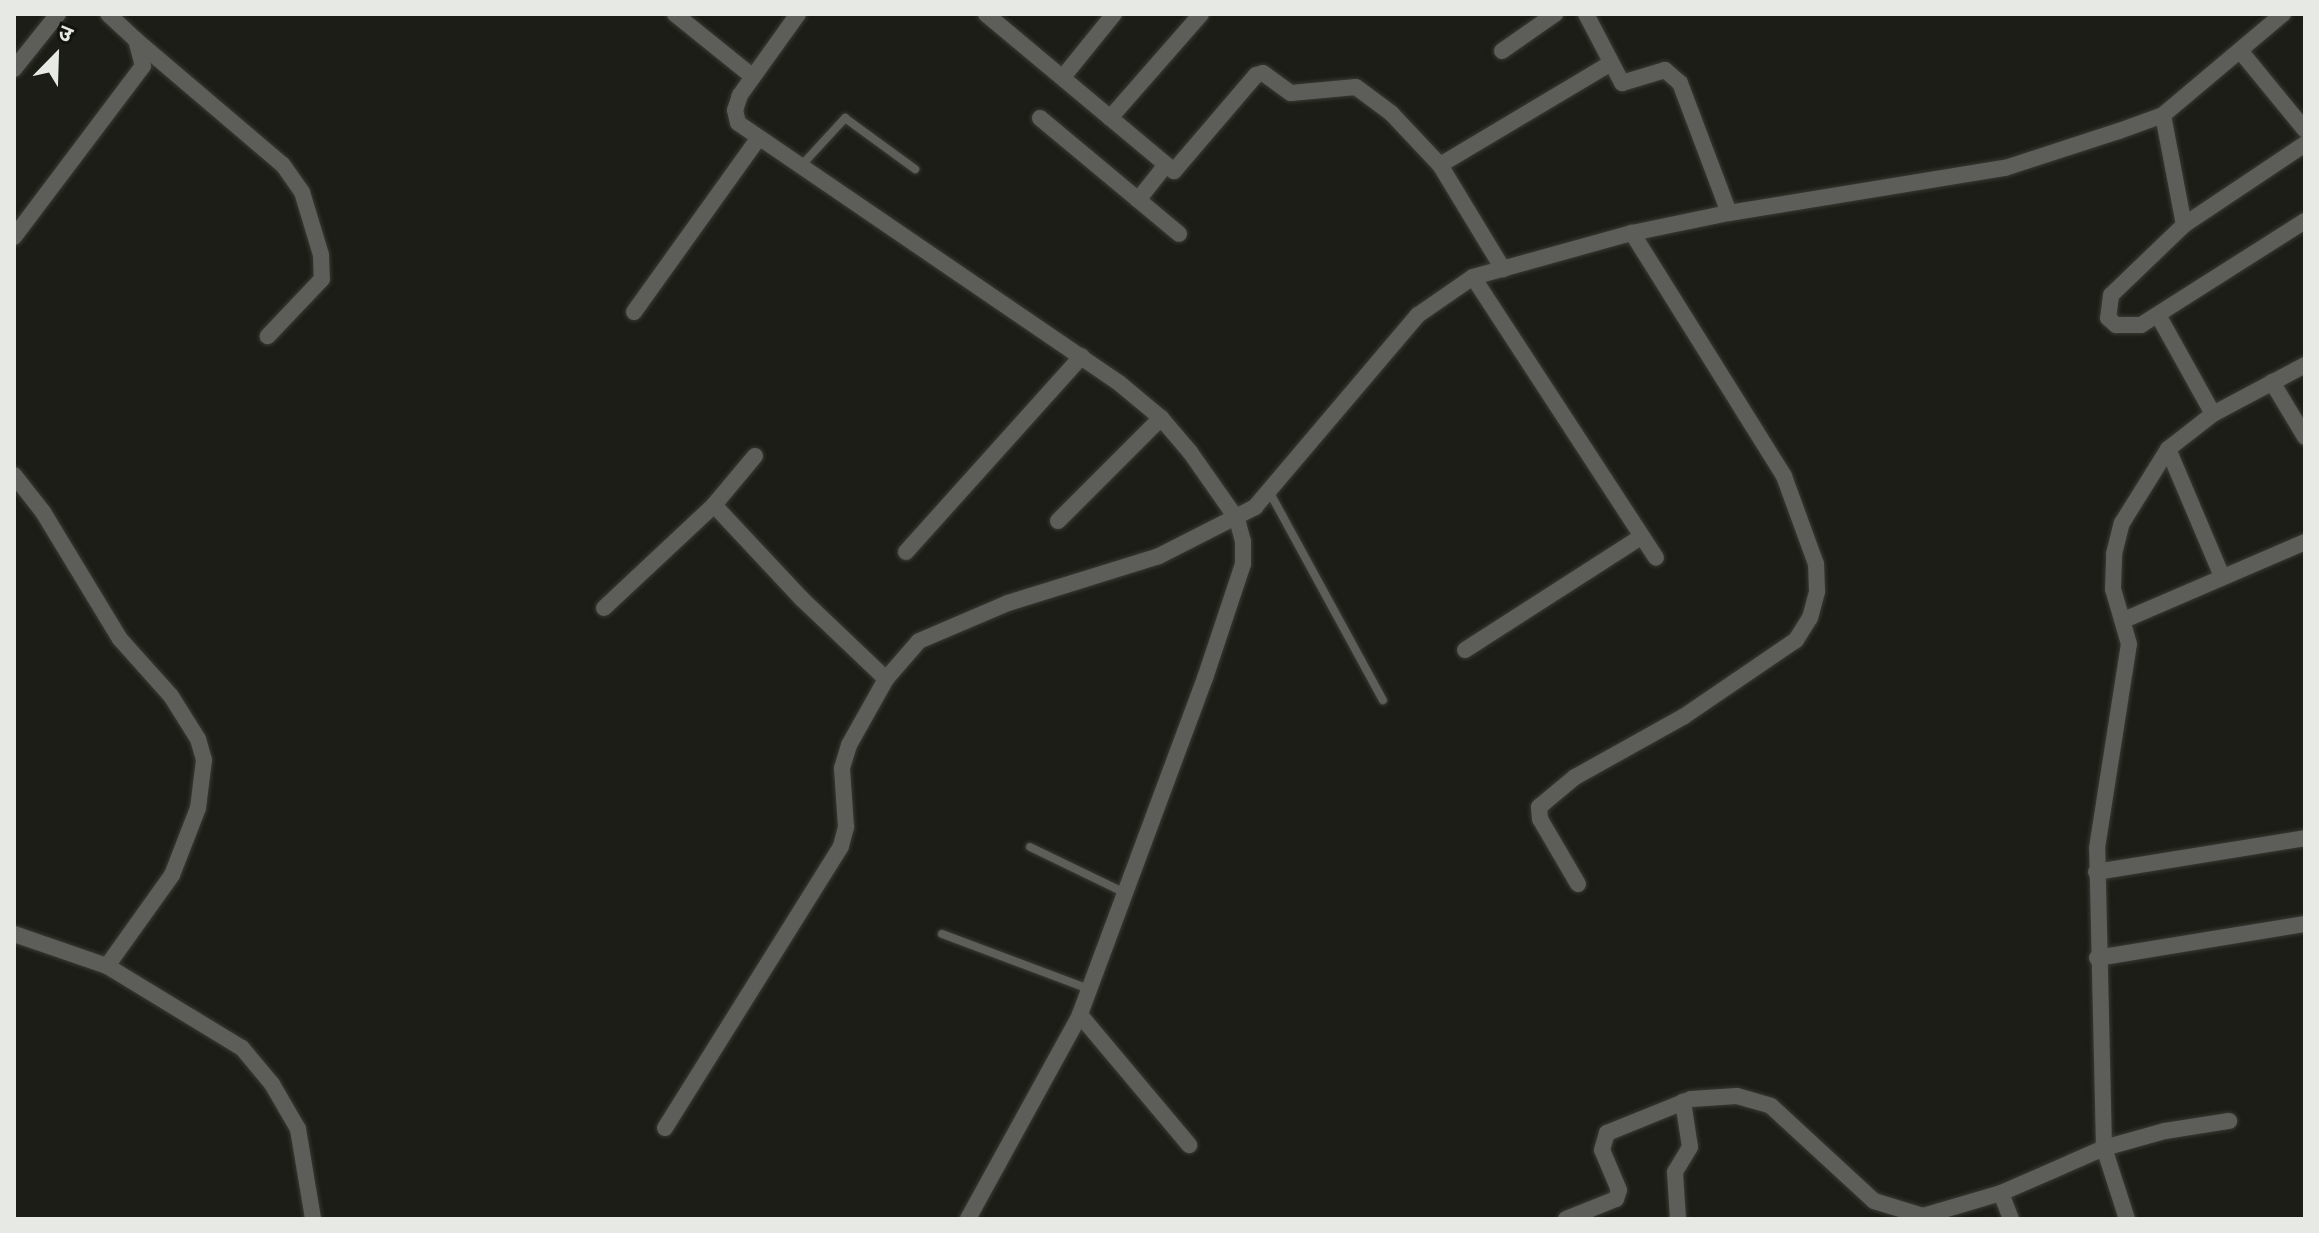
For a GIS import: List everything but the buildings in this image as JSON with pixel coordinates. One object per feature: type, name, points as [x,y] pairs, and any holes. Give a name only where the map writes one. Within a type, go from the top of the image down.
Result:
[{"type":"street","points":[[14,69],[58,14]]},
{"type":"street","points":[[108,14],[283,165],[302,192],[321,255],[322,279],[268,336]]},
{"type":"street","points":[[675,14],[753,77]]},
{"type":"street","points":[[798,14],[753,77],[735,110],[738,123],[1082,356],[1161,418],[1237,519],[1243,564],[1080,1015],[968,1219]]},
{"type":"street","points":[[986,14],[1165,166],[1179,168],[1263,73],[1291,93],[1356,87],[1391,113],[1440,165],[1503,269]]},
{"type":"street","points":[[1063,77],[1114,14]]},
{"type":"street","points":[[1110,118],[1201,14]]},
{"type":"street","points":[[1502,51],[1555,14]]},
{"type":"street","points":[[1586,14],[1622,83],[1631,85],[1656,70],[1674,75],[1729,213]]},
{"type":"street","points":[[665,1128],[841,846],[846,827],[842,768],[886,679],[919,641],[1023,598],[1159,556],[1237,519],[1270,493],[1418,315],[1473,277],[1632,233],[1729,213],[2005,168],[2163,115],[2242,53],[2283,14]]},
{"type":"street","points":[[14,237],[133,84],[143,66],[136,40]]},
{"type":"street","points":[[2242,53],[2305,130]]},
{"type":"street","points":[[1440,165],[1611,63]]},
{"type":"street","points":[[2163,115],[2184,225]]},
{"type":"street","points":[[1040,118],[1179,234]]},
{"type":"street","points":[[634,312],[758,139]]},
{"type":"street","points":[[2305,144],[2184,225],[2127,276],[2111,295],[2108,318],[2128,328],[2158,315],[2305,221]]},
{"type":"street","points":[[1138,200],[1165,166]]},
{"type":"street","points":[[1578,884],[1540,819],[1539,807],[1575,777],[1683,717],[1796,640],[1810,618],[1817,591],[1816,564],[1784,476],[1632,233]]},
{"type":"street","points":[[1473,277],[1656,558]]},
{"type":"street","points":[[2158,315],[2213,414]]},
{"type":"street","points":[[906,552],[1082,356]]},
{"type":"street","points":[[2127,1219],[2104,1148],[2097,958],[2096,872],[2129,644],[2113,589],[2114,554],[2122,523],[2168,449],[2213,414],[2305,365]]},
{"type":"street","points":[[2272,382],[2305,437]]},
{"type":"street","points":[[1058,521],[1161,418]]},
{"type":"street","points":[[2168,449],[2222,576]]},
{"type":"street","points":[[604,608],[714,505],[755,456]]},
{"type":"street","points":[[14,475],[43,512],[120,639],[171,696],[198,739],[204,760],[198,808],[172,875],[107,966]]},
{"type":"street","points":[[714,505],[802,599],[886,679]]},
{"type":"street","points":[[1465,650],[1641,537]]},
{"type":"street","points":[[2124,620],[2305,542]]},
{"type":"street","points":[[2096,872],[2305,838]]},
{"type":"street","points":[[2097,958],[2305,924]]},
{"type":"street","points":[[14,934],[107,966],[242,1048],[272,1084],[298,1129],[313,1219]]},
{"type":"street","points":[[1080,1015],[1189,1145]]},
{"type":"street","points":[[1566,1219],[1616,1199],[1619,1190],[1602,1150],[1607,1133],[1683,1102],[1737,1096],[1771,1106],[1874,1201],[1923,1217],[2001,1193],[2104,1148],[2165,1131],[2229,1121]]},
{"type":"street","points":[[1678,1219],[1675,1172],[1690,1147],[1683,1102]]},
{"type":"street","points":[[2001,1193],[2011,1219]]},
{"type":"lane","points":[[800,167],[845,118],[915,169]]},
{"type":"lane","points":[[1270,493],[1383,700]]},
{"type":"lane","points":[[1030,847],[1125,893]]},
{"type":"lane","points":[[942,934],[1089,989]]}]
